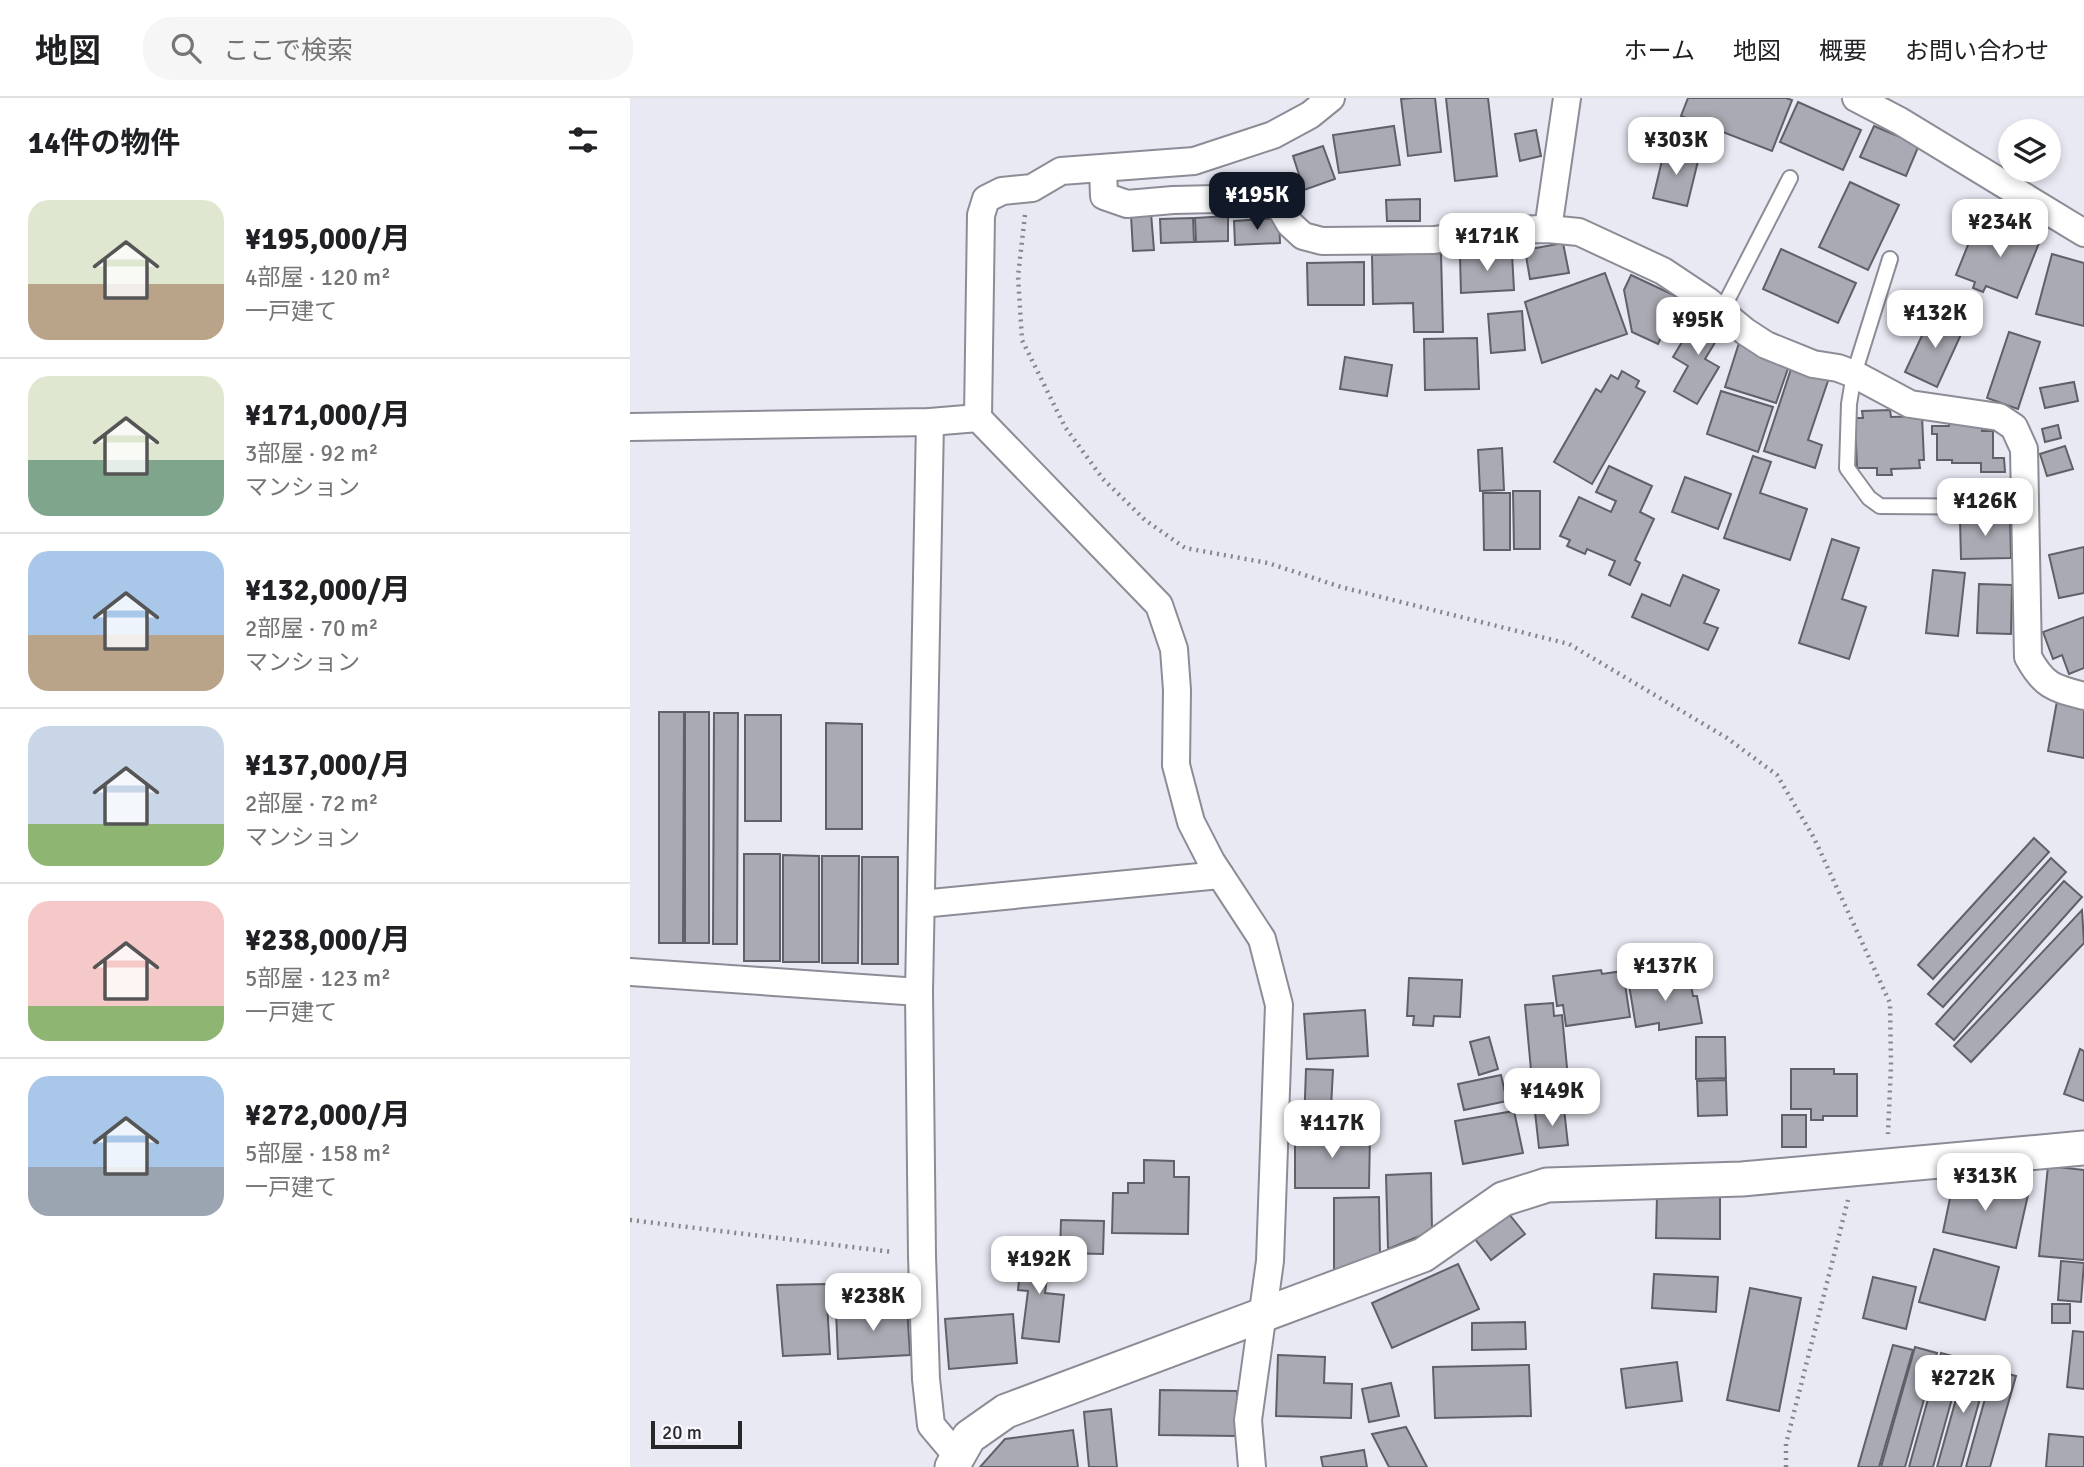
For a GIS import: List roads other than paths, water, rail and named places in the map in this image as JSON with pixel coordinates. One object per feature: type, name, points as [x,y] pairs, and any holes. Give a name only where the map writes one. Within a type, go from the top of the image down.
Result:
[{"type":"street","points":[[1252,1467],[1248,1420],[1270,1261],[1279,1005],[1262,939],[1210,861],[1191,822],[1176,765],[1177,690],[1174,649],[1159,605],[978,418],[981,215],[986,199],[1002,191],[1032,188],[1061,171],[1194,161],[1273,135],[1310,115],[1331,98]]},
{"type":"street","points":[[1548,229],[1567,98]]},
{"type":"street","points":[[1856,98],[1912,128],[2084,233]]},
{"type":"street","points":[[1103,169],[1104,196],[1127,204],[1262,198],[1279,205],[1290,224],[1303,236],[1322,241],[1434,240],[1504,230],[1548,229],[1579,232],[1663,271],[1766,345],[1813,364],[1854,373],[1910,404],[1999,417],[2014,427],[2024,449],[2028,657],[2039,677],[2055,689],[2084,696]]},
{"type":"street","points":[[630,427],[930,422],[978,418]]},
{"type":"street","points":[[930,422],[919,992],[922,1256],[926,1379],[931,1425],[955,1462],[969,1437],[1006,1410],[1423,1255],[1503,1199],[1547,1185],[1742,1179],[2084,1148]]},
{"type":"street","points":[[921,904],[1220,875]]},
{"type":"street","points":[[630,972],[919,992]]},
{"type":"lane","points":[[1721,312],[1790,178]]},
{"type":"lane","points":[[1890,258],[1854,373],[1849,404],[1847,468],[1869,498],[1880,506],[2026,507]]}]
